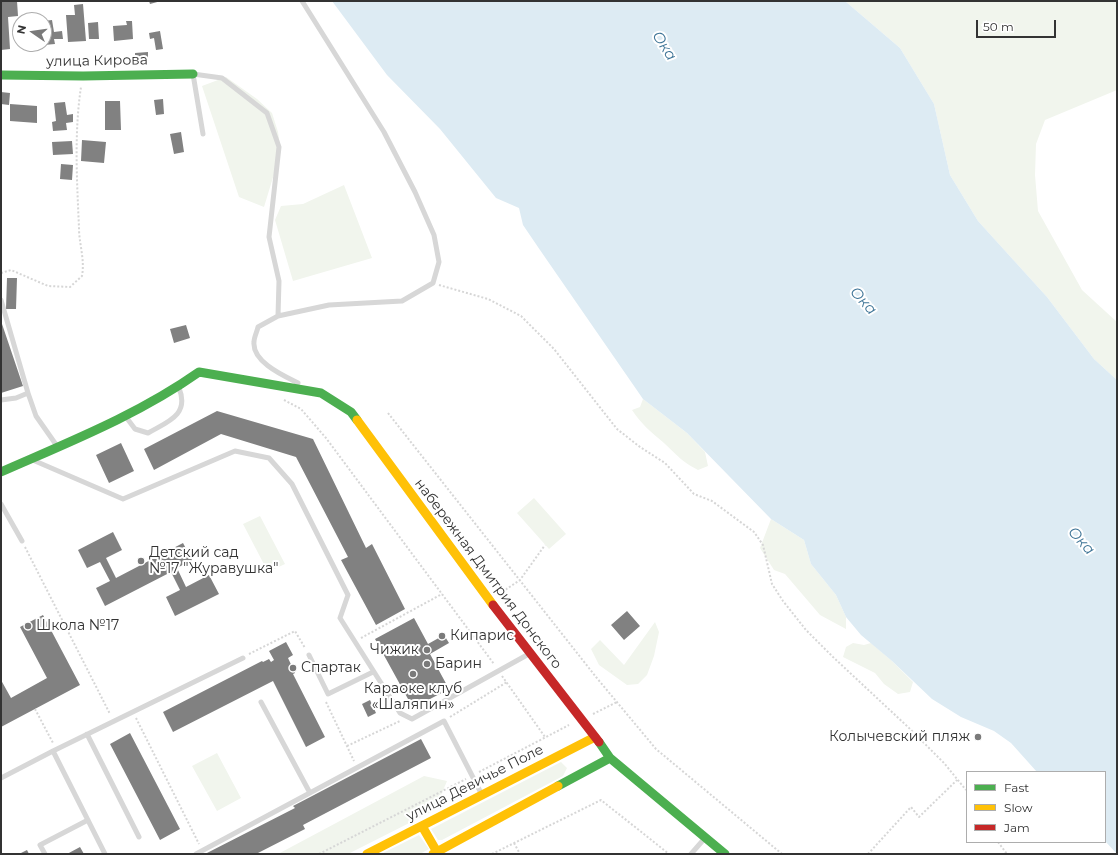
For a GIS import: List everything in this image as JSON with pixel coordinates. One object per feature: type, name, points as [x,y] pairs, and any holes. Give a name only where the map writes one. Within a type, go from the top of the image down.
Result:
[{"type":"street","name":"улица Кирова","points":[[1,75],[83,76],[194,74]]},
{"type":"street","name":"набережная Дмитрия Донского","points":[[179,387],[199,372],[321,394],[351,412],[529,654],[610,758],[725,854]]},
{"type":"street","points":[[1,472],[125,416],[179,387]]},
{"type":"street","name":"улица Девичье Поле","points":[[367,854],[595,737]]},
{"type":"street","points":[[422,826],[436,853],[610,758]]},
{"type":"lane","points":[[302,1],[384,132],[415,192],[434,235],[438,262],[433,283],[402,301],[329,305],[278,316],[258,327],[253,344],[259,358],[267,366],[321,394]]},
{"type":"lane","points":[[203,134],[194,74],[222,78],[267,113],[279,147],[269,237],[279,281],[278,316]]},
{"type":"lane","points":[[1,300],[36,416],[58,446]]},
{"type":"lane","points":[[125,416],[135,429],[148,433],[179,413],[183,405],[183,398],[179,387]]},
{"type":"lane","points":[[1,400],[16,398],[28,393]]},
{"type":"lane","points":[[31,459],[123,499],[235,451],[269,458],[292,484],[348,595],[340,618],[400,713],[412,719],[529,654]]},
{"type":"lane","points":[[1,504],[22,541]]},
{"type":"lane","points":[[309,655],[328,694],[373,672]]},
{"type":"lane","points":[[1,778],[133,711],[243,658]]},
{"type":"lane","points":[[261,702],[310,793]]},
{"type":"lane","points":[[196,854],[444,721],[482,796]]},
{"type":"lane","points":[[87,734],[139,836]]},
{"type":"lane","points":[[55,750],[105,854]]},
{"type":"lane","points":[[45,854],[40,845],[88,820]]},
{"type":"lane","points":[[691,854],[706,837]]},
{"type":"path","points":[[1,273],[11,270],[25,278],[48,286],[70,287],[82,276],[84,263],[79,240],[77,183],[78,108],[83,76]]},
{"type":"path","points":[[433,283],[488,299],[521,316],[554,349],[617,429],[640,447],[665,463],[694,494],[712,501],[754,532],[762,545],[772,584],[802,624],[833,657],[944,763],[966,789]]},
{"type":"path","points":[[278,397],[301,409],[326,438],[499,671],[545,737]]},
{"type":"path","points":[[388,413],[656,749],[782,854]]},
{"type":"path","points":[[22,541],[114,721]]},
{"type":"path","points":[[490,601],[520,580],[545,545]]},
{"type":"path","points":[[354,642],[442,594]]},
{"type":"path","points":[[243,658],[295,631],[309,655]]},
{"type":"path","points":[[444,721],[507,682]]},
{"type":"path","points":[[328,694],[324,698],[357,768]]},
{"type":"path","points":[[319,854],[545,737],[617,702]]},
{"type":"path","points":[[35,709],[55,750]]},
{"type":"path","points":[[133,711],[202,850]]},
{"type":"path","points":[[347,746],[393,725]]},
{"type":"path","points":[[868,854],[910,807],[919,817],[957,780]]},
{"type":"path","points":[[492,854],[601,800],[670,854]]},
{"type":"path","points":[[514,843],[520,854]]},
{"type":"path","points":[[999,843],[1007,854]]},
{"type":"shaded area","points":[[845,1],[1117,1],[1117,90],[1045,120],[1036,144],[1035,175],[1038,211],[1082,290],[1117,322],[1117,380],[1094,359],[1047,297],[978,221],[950,175],[934,104],[900,48]]},
{"type":"shaded area","points":[[226,77],[257,99],[272,113],[278,132],[281,151],[264,207],[239,197],[202,86]]},
{"type":"shaded area","points":[[344,185],[372,258],[293,281],[275,220],[281,206],[303,204]]},
{"type":"shaded area","points":[[643,399],[687,433],[705,452],[708,466],[698,470],[687,464],[643,424],[632,410],[640,407]]},
{"type":"shaded area","points":[[534,498],[566,534],[549,549],[517,513]]},
{"type":"shaded area","points":[[260,516],[285,564],[268,572],[243,524]]},
{"type":"shaded area","points":[[771,519],[804,540],[811,564],[836,595],[846,617],[846,629],[820,615],[785,574],[774,570],[760,548]]},
{"type":"shaded area","points":[[655,622],[659,632],[654,656],[647,675],[638,684],[627,685],[599,665],[591,649],[600,640],[624,665]]},
{"type":"shaded area","points":[[853,643],[864,645],[871,643],[892,661],[913,682],[910,692],[898,694],[884,684],[875,673],[843,657],[846,647]]},
{"type":"shaded area","points":[[217,753],[241,798],[217,811],[192,766]]},
{"type":"shaded area","points":[[561,762],[567,768],[563,776],[442,840],[438,840],[431,829]]},
{"type":"shaded area","points":[[424,776],[447,781],[435,810],[348,854],[278,854]]},
{"type":"shaded area","points":[[419,835],[429,849],[420,854],[381,854]]},
{"type":"water","name":"Ока","points":[[332,1],[845,1],[900,48],[934,104],[950,175],[978,221],[1047,297],[1094,359],[1117,380],[1117,854],[1106,842],[1106,771],[1036,771],[1011,743],[994,731],[961,717],[932,699],[892,661],[861,635],[846,617],[836,595],[811,564],[804,540],[771,519],[687,433],[643,399],[523,225],[519,208],[496,198],[440,129],[387,75]]},
{"type":"building","points":[[17,1],[18,12],[12,12],[12,17],[8,17],[10,49],[1,50],[1,2]]},
{"type":"building","points":[[149,1],[161,1],[150,4]]},
{"type":"building","points":[[83,4],[86,41],[68,42],[66,15],[75,15],[74,5]]},
{"type":"building","points":[[52,20],[54,32],[62,31],[63,39],[54,39],[55,44],[52,44]]},
{"type":"building","points":[[126,21],[132,21],[133,39],[114,41],[113,26],[127,25]]},
{"type":"building","points":[[98,22],[99,39],[89,39],[88,23]]},
{"type":"building","points":[[160,31],[163,49],[156,50],[154,38],[150,39],[149,33]]},
{"type":"building","points":[[148,52],[148,65],[135,65],[135,53]]},
{"type":"building","points":[[1,92],[10,93],[9,105],[1,104]]},
{"type":"building","points":[[163,99],[164,114],[156,115],[154,100]]},
{"type":"building","points":[[105,101],[120,101],[121,130],[105,130]]},
{"type":"building","points":[[65,102],[67,115],[73,114],[73,122],[66,123],[67,130],[53,131],[52,122],[56,121],[54,103]]},
{"type":"building","points":[[10,104],[37,106],[37,123],[10,121]]},
{"type":"building","points":[[181,132],[184,152],[174,154],[170,134]]},
{"type":"building","points":[[82,140],[106,142],[104,163],[81,161]]},
{"type":"building","points":[[72,141],[73,154],[53,155],[52,142]]},
{"type":"building","points":[[61,164],[73,165],[72,180],[60,179]]},
{"type":"building","points":[[7,278],[17,278],[16,309],[6,309]]},
{"type":"building","points":[[1,321],[23,386],[1,393]]},
{"type":"building","points":[[186,325],[190,338],[174,343],[170,329]]},
{"type":"building","points":[[217,411],[313,439],[366,548],[372,544],[405,609],[376,625],[341,560],[348,557],[296,457],[221,434],[154,470],[144,449]]},
{"type":"building","points":[[121,443],[134,471],[109,483],[96,455]]},
{"type":"building","points":[[113,532],[122,550],[106,558],[116,578],[183,543],[192,560],[177,568],[186,587],[209,575],[219,594],[175,616],[166,597],[180,590],[171,572],[105,606],[96,588],[110,581],[100,562],[87,568],[78,550]]},
{"type":"building","points":[[627,611],[640,626],[624,640],[611,625]]},
{"type":"building","points":[[43,615],[80,685],[1,727],[1,680],[11,698],[47,678],[20,627]]},
{"type":"building","points":[[414,618],[428,644],[444,635],[449,643],[430,654],[449,689],[413,708],[375,639]]},
{"type":"building","points":[[286,642],[293,655],[288,658],[295,673],[293,674],[325,737],[306,747],[273,681],[173,732],[163,712],[262,661],[263,662],[269,659],[271,662],[274,660],[269,651]]},
{"type":"building","points":[[370,700],[376,713],[368,717],[362,704]]},
{"type":"building","points":[[130,733],[180,829],[160,840],[110,744]]},
{"type":"building","points":[[421,739],[431,758],[303,825],[305,829],[256,854],[205,854],[295,808],[293,806]]},
{"type":"building","points":[[80,847],[84,854],[67,854]]},
{"type":"building","points":[[27,850],[29,854],[19,854]]},
{"type":"traffic: fast","points":[[1,75],[83,76],[193,74]]},
{"type":"traffic: fast","points":[[1,472],[77,439],[127,415],[152,402],[199,372],[321,393],[351,412],[357,420]]},
{"type":"traffic: fast","points":[[599,742],[610,758],[725,854]]},
{"type":"traffic: fast","points":[[558,786],[610,758]]},
{"type":"traffic: slow","points":[[357,420],[493,605]]},
{"type":"traffic: slow","points":[[367,854],[595,737]]},
{"type":"traffic: slow","points":[[433,854],[558,786]]},
{"type":"traffic: slow","points":[[422,826],[437,852]]},
{"type":"traffic: jam","points":[[493,605],[599,742]]},
{"type":"place","name":"Детский сад №17 \"Журавушка\"","points":[[141,561]]},
{"type":"place","name":"Школа №17","points":[[28,626]]},
{"type":"place","name":"Кипарис","points":[[442,636]]},
{"type":"place","name":"Чижик","points":[[427,650]]},
{"type":"place","name":"Барин","points":[[427,664]]},
{"type":"place","name":"Спартак","points":[[293,668]]},
{"type":"place","name":"Караоке клуб «Шаляпин»","points":[[413,674]]},
{"type":"place","name":"Колычевский пляж","points":[[978,737]]}]
